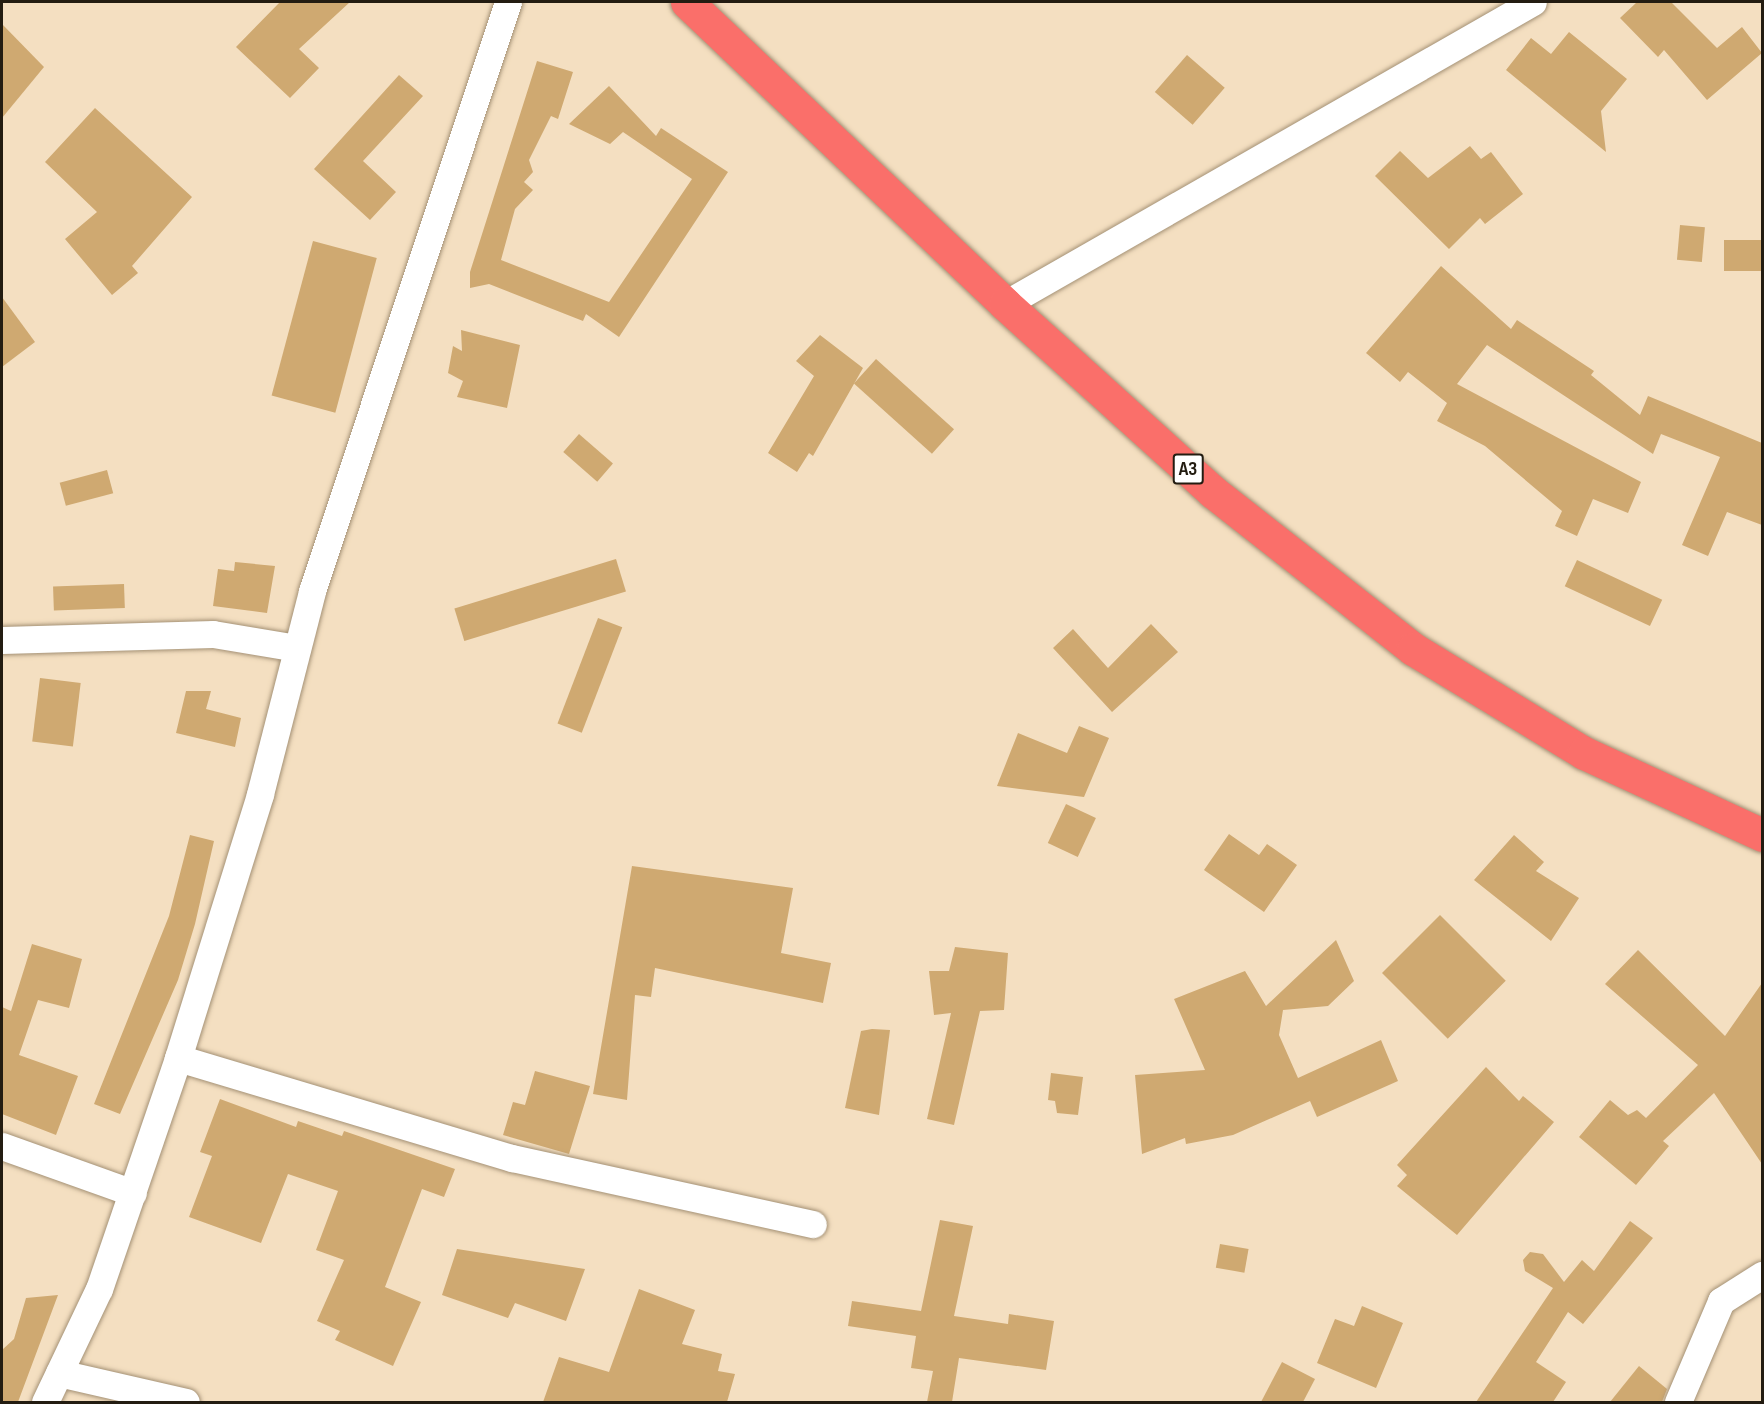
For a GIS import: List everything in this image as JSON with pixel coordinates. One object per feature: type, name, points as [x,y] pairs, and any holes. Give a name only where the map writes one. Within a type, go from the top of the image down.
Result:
[{"type":"highway","name":"A3","points":[[687,2],[1005,304],[1213,492],[1413,649],[1584,753],[1762,836]]},
{"type":"street","points":[[45,1402],[99,1289],[178,1058],[260,794],[297,648],[508,2]]},
{"type":"street","points":[[1005,304],[1533,2]]},
{"type":"street","points":[[2,640],[213,634],[297,648]]},
{"type":"street","points":[[178,1058],[512,1158],[813,1224]]},
{"type":"street","points":[[2,1146],[133,1193]]},
{"type":"street","points":[[1678,1402],[1721,1301],[1762,1275]]},
{"type":"street","points":[[59,1373],[186,1402]]},
{"type":"building","points":[[280,2],[350,2],[299,49],[319,68],[290,98],[236,47]]},
{"type":"building","points":[[1637,2],[1671,2],[1717,48],[1742,27],[1762,53],[1707,100],[1664,50],[1658,57],[1620,18]]},
{"type":"building","points":[[2,24],[44,67],[2,118]]},
{"type":"building","points":[[1569,32],[1627,79],[1601,111],[1606,152],[1506,70],[1531,38],[1551,54]]},
{"type":"building","points":[[1187,55],[1225,88],[1193,125],[1155,92]]},
{"type":"building","points":[[537,61],[573,72],[558,119],[551,116],[529,160],[533,172],[524,182],[533,190],[515,209],[501,260],[609,302],[692,179],[623,132],[610,144],[569,124],[609,86],[656,136],[661,128],[728,172],[619,337],[586,314],[583,321],[489,284],[470,288],[470,272]]},
{"type":"building","points":[[399,75],[423,96],[363,161],[396,192],[370,220],[314,169]]},
{"type":"building","points":[[95,108],[192,197],[132,266],[138,273],[112,295],[65,239],[97,212],[45,162]]},
{"type":"building","points":[[1470,146],[1481,159],[1491,152],[1523,194],[1485,224],[1480,218],[1449,249],[1375,176],[1400,151],[1428,178]]},
{"type":"building","points":[[1680,225],[1705,227],[1702,262],[1677,260]]},
{"type":"building","points":[[1724,240],[1762,240],[1762,271],[1724,271]]},
{"type":"building","points":[[313,241],[377,258],[335,413],[272,396]]},
{"type":"building","points":[[1441,266],[1511,329],[1517,320],[1594,371],[1591,375],[1640,415],[1648,396],[1762,443],[1762,525],[1727,512],[1708,556],[1682,545],[1720,457],[1661,434],[1653,454],[1487,345],[1457,384],[1641,482],[1628,513],[1593,499],[1577,536],[1555,526],[1562,511],[1485,446],[1437,421],[1447,403],[1408,372],[1400,382],[1366,353]]},
{"type":"building","points":[[2,297],[35,342],[2,367]]},
{"type":"building","points":[[461,330],[520,345],[507,408],[457,397],[463,381],[448,373],[453,346],[462,351]]},
{"type":"building","points":[[820,335],[863,368],[813,456],[809,453],[797,472],[768,453],[814,376],[796,361]]},
{"type":"building","points":[[876,359],[954,429],[932,454],[854,384]]},
{"type":"building","points":[[579,434],[613,464],[597,482],[563,452]]},
{"type":"building","points":[[107,470],[113,493],[66,506],[60,483]]},
{"type":"building","points":[[616,559],[626,592],[464,641],[454,608]]},
{"type":"building","points":[[1577,560],[1662,600],[1650,626],[1565,586]]},
{"type":"building","points":[[235,562],[275,566],[267,613],[213,606],[218,569],[234,571]]},
{"type":"building","points":[[124,584],[125,608],[54,610],[53,586]]},
{"type":"building","points":[[598,618],[622,627],[582,733],[558,723]]},
{"type":"building","points":[[1151,624],[1178,652],[1112,712],[1053,648],[1073,629],[1108,668]]},
{"type":"building","points":[[40,678],[81,683],[73,747],[32,742]]},
{"type":"building","points":[[186,691],[211,691],[206,709],[241,718],[235,747],[176,733]]},
{"type":"building","points":[[1079,726],[1109,738],[1084,797],[997,786],[1018,733],[1067,753]]},
{"type":"building","points":[[1066,804],[1096,818],[1078,857],[1048,843]]},
{"type":"building","points":[[1229,834],[1259,855],[1267,844],[1297,865],[1264,912],[1204,870]]},
{"type":"building","points":[[190,835],[214,841],[195,924],[178,980],[120,1114],[94,1104],[169,916]]},
{"type":"building","points":[[1514,835],[1544,862],[1536,871],[1579,898],[1551,941],[1474,880]]},
{"type":"building","points":[[632,866],[793,888],[781,953],[831,963],[823,1003],[655,968],[651,997],[635,995],[627,1100],[593,1094]]},
{"type":"building","points":[[1440,915],[1506,981],[1448,1039],[1382,973]]},
{"type":"building","points":[[1336,940],[1354,981],[1328,1006],[1283,1010],[1279,1035],[1298,1078],[1381,1040],[1398,1081],[1317,1117],[1310,1101],[1233,1135],[1186,1144],[1185,1138],[1142,1154],[1135,1075],[1205,1070],[1174,999],[1245,971],[1266,1006]]},
{"type":"building","points":[[32,944],[82,959],[69,1008],[38,1000],[19,1055],[78,1076],[56,1135],[2,1114],[2,1007],[11,1011]]},
{"type":"building","points":[[955,947],[1008,953],[1004,1010],[980,1011],[954,1125],[927,1119],[951,1013],[934,1015],[929,971],[949,971]]},
{"type":"building","points":[[1638,950],[1725,1036],[1762,983],[1762,1164],[1714,1093],[1663,1141],[1669,1146],[1636,1185],[1579,1137],[1610,1100],[1628,1115],[1637,1110],[1646,1118],[1698,1065],[1605,984]]},
{"type":"building","points":[[890,1030],[879,1115],[845,1108],[861,1031]]},
{"type":"building","points":[[1486,1067],[1519,1101],[1523,1096],[1554,1122],[1457,1235],[1397,1186],[1407,1175],[1397,1165]]},
{"type":"building","points":[[535,1071],[590,1086],[569,1154],[503,1135],[513,1102],[525,1105]]},
{"type":"building","points":[[1051,1073],[1083,1077],[1078,1115],[1057,1113],[1055,1101],[1048,1100]]},
{"type":"building","points":[[220,1099],[296,1127],[298,1121],[342,1136],[344,1131],[455,1169],[444,1197],[422,1189],[385,1287],[421,1302],[393,1366],[335,1340],[340,1331],[317,1321],[344,1260],[316,1250],[338,1191],[288,1174],[261,1243],[189,1217],[212,1156],[200,1152]]},
{"type":"building","points":[[940,1220],[973,1226],[954,1316],[1008,1324],[1009,1314],[1054,1321],[1046,1370],[959,1358],[952,1402],[927,1402],[933,1371],[911,1368],[916,1336],[848,1326],[852,1301],[921,1311]]},
{"type":"building","points":[[1630,1221],[1653,1238],[1583,1324],[1568,1312],[1536,1362],[1566,1382],[1553,1402],[1476,1402],[1553,1288],[1525,1271],[1523,1260],[1530,1252],[1543,1254],[1564,1282],[1582,1260],[1594,1271]]},
{"type":"building","points":[[1220,1244],[1249,1249],[1244,1273],[1216,1268]]},
{"type":"building","points":[[457,1249],[585,1269],[566,1321],[515,1303],[508,1318],[442,1295]]},
{"type":"building","points":[[639,1289],[695,1310],[682,1344],[722,1354],[718,1371],[735,1374],[727,1402],[543,1402],[559,1357],[609,1372]]},
{"type":"building","points":[[58,1295],[18,1402],[2,1402],[2,1350],[14,1339],[26,1298]]},
{"type":"building","points":[[1362,1306],[1403,1323],[1376,1388],[1317,1363],[1335,1319],[1354,1326]]},
{"type":"building","points":[[1282,1362],[1315,1379],[1303,1402],[1261,1402]]},
{"type":"building","points":[[1639,1366],[1667,1389],[1662,1402],[1610,1402]]}]
